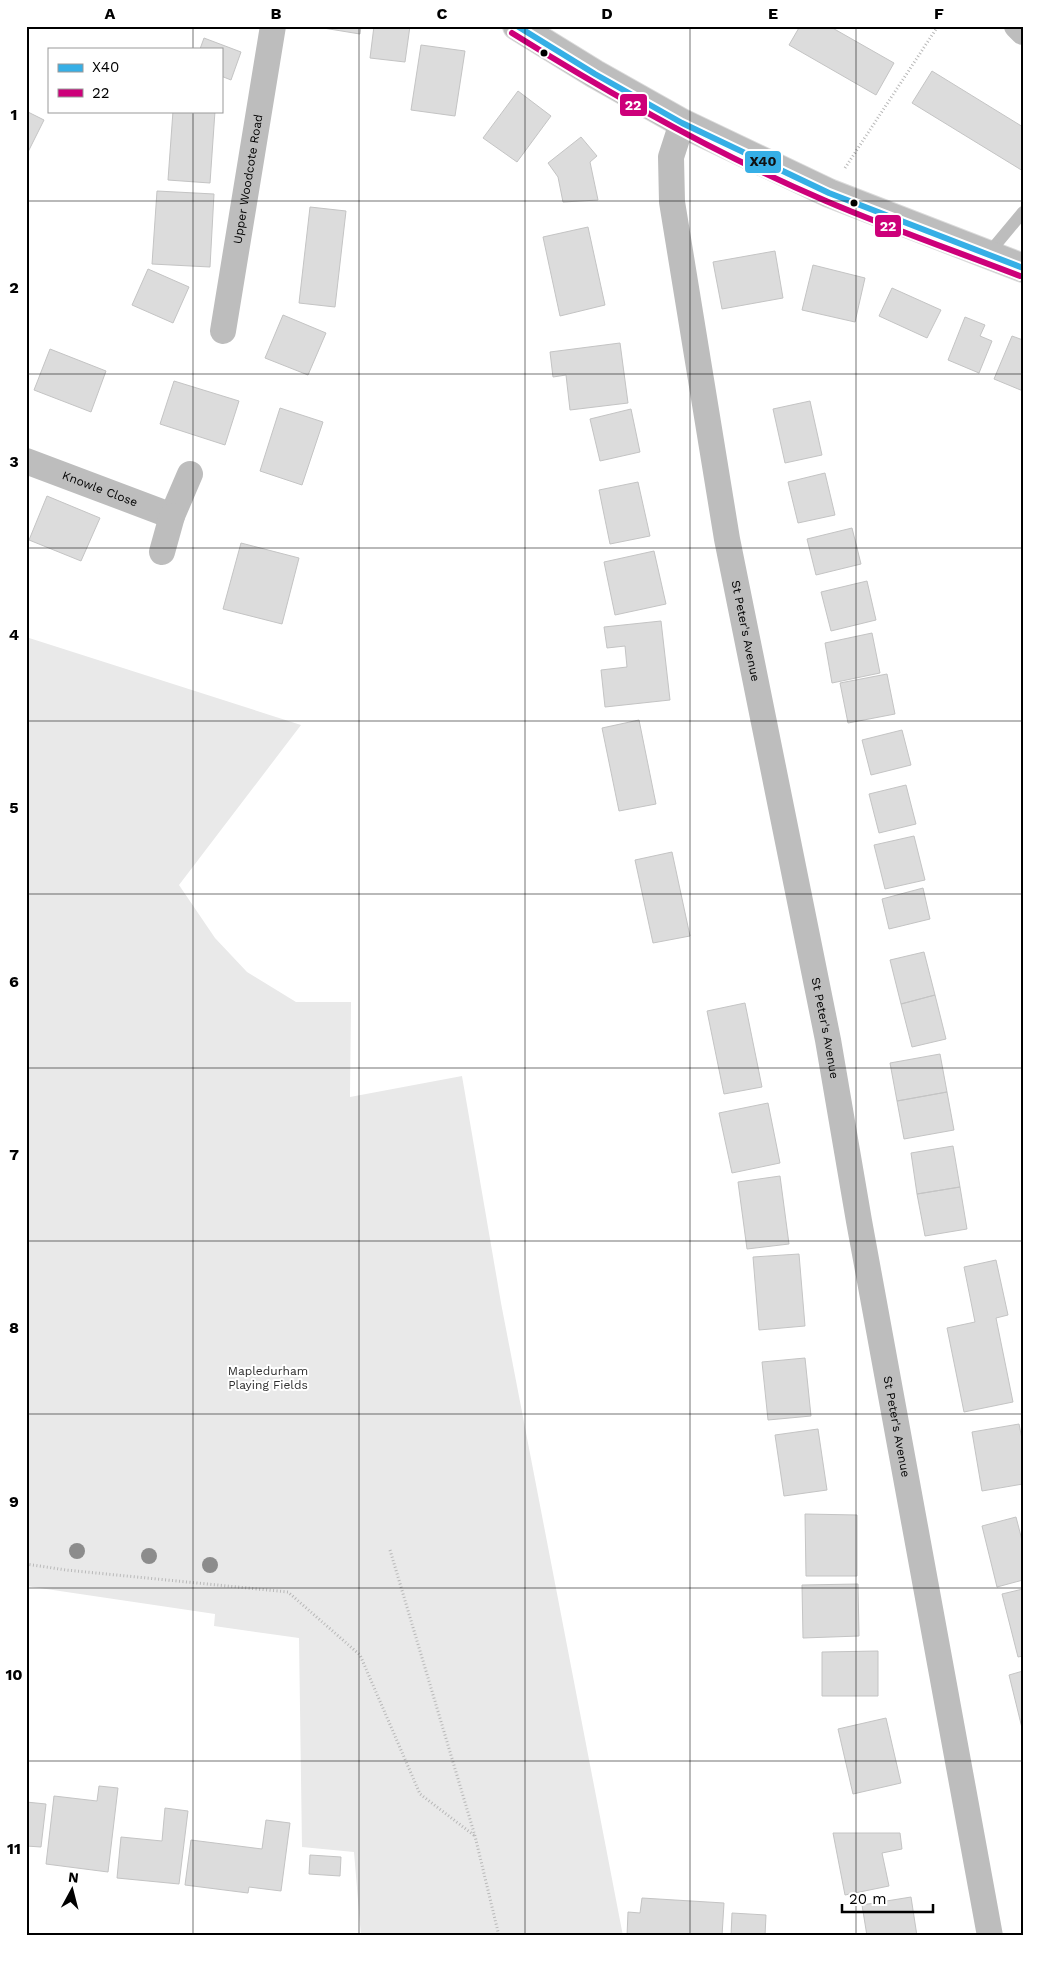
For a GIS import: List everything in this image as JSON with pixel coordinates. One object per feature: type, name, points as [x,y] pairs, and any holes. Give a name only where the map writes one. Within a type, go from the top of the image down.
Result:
[{"type":"main road","points":[[517,26],[595,74],[682,123],[829,193],[1023,268]]},
{"type":"street","name":"Upper Woodcote Road","points":[[223,331],[273,26]]},
{"type":"street","points":[[1017,26],[1023,32]]},
{"type":"street","name":"St Peter's Avenue","points":[[682,123],[671,157],[672,202],[727,539],[828,1040],[861,1231],[990,1936]]},
{"type":"street","name":"Knowle Close","points":[[26,462],[172,516]]},
{"type":"street","points":[[162,552],[172,516],[190,474]]},
{"type":"lane","points":[[988,254],[1023,212]]},
{"type":"path","points":[[829,193],[938,26]]},
{"type":"path","points":[[390,1550],[475,1836],[499,1936]]},
{"type":"path","points":[[26,1564],[66,1570],[288,1592],[360,1655],[420,1794],[475,1836]]},
{"type":"green space","name":"Mapledurham Playing Fields","points":[[26,637],[301,725],[179,885],[215,938],[247,972],[296,1002],[351,1002],[350,1097],[462,1076],[501,1303],[623,1936],[361,1936],[354,1852],[302,1847],[299,1638],[214,1626],[215,1614],[26,1586]]},
{"type":"building","points":[[311,26],[361,26],[360,34]]},
{"type":"building","points":[[374,26],[410,26],[405,62],[370,58]]},
{"type":"building","points":[[800,26],[829,26],[894,63],[876,95],[789,45]]},
{"type":"building","points":[[204,38],[241,52],[231,80],[222,76],[222,48],[200,48]]},
{"type":"building","points":[[421,45],[465,51],[455,116],[411,110]]},
{"type":"building","points":[[932,71],[1023,127],[1023,171],[912,103]]},
{"type":"building","points":[[518,91],[551,116],[517,162],[483,138]]},
{"type":"building","points":[[26,111],[44,120],[26,156]]},
{"type":"building","points":[[173,112],[215,112],[210,183],[168,180]]},
{"type":"building","points":[[581,137],[597,156],[590,162],[598,200],[563,202],[558,177],[548,163]]},
{"type":"building","points":[[157,191],[214,194],[210,267],[152,264]]},
{"type":"building","points":[[310,207],[346,211],[335,307],[299,303]]},
{"type":"building","points":[[588,227],[605,305],[560,316],[543,237]]},
{"type":"building","points":[[775,251],[783,298],[722,309],[713,262]]},
{"type":"building","points":[[813,265],[865,278],[855,322],[802,310]]},
{"type":"building","points":[[148,269],[189,287],[173,323],[132,305]]},
{"type":"building","points":[[892,288],[941,310],[927,338],[879,316]]},
{"type":"building","points":[[283,315],[326,333],[308,375],[265,358]]},
{"type":"building","points":[[965,317],[985,325],[980,336],[992,341],[979,373],[948,360]]},
{"type":"building","points":[[1012,336],[1023,340],[1023,391],[994,379]]},
{"type":"building","points":[[620,343],[628,403],[570,410],[566,375],[553,377],[550,352]]},
{"type":"building","points":[[50,349],[106,371],[91,412],[34,390]]},
{"type":"building","points":[[174,381],[239,401],[225,445],[160,424]]},
{"type":"building","points":[[810,401],[822,455],[785,463],[773,409]]},
{"type":"building","points":[[280,408],[323,422],[302,485],[260,471]]},
{"type":"building","points":[[631,409],[640,452],[600,461],[590,419]]},
{"type":"building","points":[[825,473],[835,515],[798,523],[788,482]]},
{"type":"building","points":[[638,482],[650,536],[610,544],[599,490]]},
{"type":"building","points":[[47,496],[100,518],[81,561],[29,540]]},
{"type":"building","points":[[852,528],[861,564],[816,575],[807,539]]},
{"type":"building","points":[[241,543],[299,558],[282,624],[223,609]]},
{"type":"building","points":[[654,551],[666,604],[615,615],[604,562]]},
{"type":"building","points":[[867,581],[876,620],[831,631],[821,592]]},
{"type":"building","points":[[661,621],[670,700],[605,707],[601,670],[627,667],[625,646],[607,648],[604,627]]},
{"type":"building","points":[[872,633],[880,673],[832,683],[825,643]]},
{"type":"building","points":[[887,674],[895,714],[848,723],[840,683]]},
{"type":"building","points":[[639,720],[656,804],[619,811],[602,728]]},
{"type":"building","points":[[902,730],[911,765],[871,775],[862,740]]},
{"type":"building","points":[[906,785],[916,824],[879,833],[869,794]]},
{"type":"building","points":[[914,836],[925,880],[885,889],[874,845]]},
{"type":"building","points":[[672,852],[690,936],[653,943],[635,860]]},
{"type":"building","points":[[923,888],[930,919],[889,929],[882,899]]},
{"type":"building","points":[[924,952],[935,995],[901,1004],[890,960]]},
{"type":"building","points":[[935,995],[946,1039],[912,1047],[901,1004]]},
{"type":"building","points":[[745,1003],[762,1087],[724,1094],[707,1011]]},
{"type":"building","points":[[940,1054],[947,1092],[897,1101],[890,1063]]},
{"type":"building","points":[[947,1092],[954,1130],[904,1139],[897,1101]]},
{"type":"building","points":[[768,1103],[780,1163],[732,1173],[719,1113]]},
{"type":"building","points":[[953,1146],[960,1187],[917,1194],[911,1153]]},
{"type":"building","points":[[780,1176],[789,1244],[747,1249],[738,1182]]},
{"type":"building","points":[[960,1187],[967,1229],[925,1236],[917,1194]]},
{"type":"building","points":[[799,1254],[805,1326],[759,1330],[753,1257]]},
{"type":"building","points":[[996,1260],[1008,1315],[996,1318],[1013,1402],[964,1412],[947,1328],[975,1322],[964,1267]]},
{"type":"building","points":[[805,1358],[811,1416],[768,1420],[762,1362]]},
{"type":"building","points":[[1019,1424],[1023,1444],[1023,1484],[982,1491],[972,1432]]},
{"type":"building","points":[[818,1429],[827,1490],[784,1496],[775,1435]]},
{"type":"building","points":[[805,1514],[857,1515],[857,1576],[806,1576]]},
{"type":"building","points":[[1016,1517],[1023,1544],[1023,1580],[997,1587],[982,1526]]},
{"type":"building","points":[[858,1584],[859,1636],[803,1638],[802,1585]]},
{"type":"building","points":[[1023,1589],[1023,1656],[1018,1657],[1002,1594]]},
{"type":"building","points":[[878,1651],[878,1696],[822,1696],[822,1652]]},
{"type":"building","points":[[1023,1671],[1023,1728],[1022,1728],[1009,1675]]},
{"type":"building","points":[[886,1718],[901,1783],[853,1794],[838,1729]]},
{"type":"building","points":[[99,1786],[118,1788],[108,1872],[46,1864],[54,1796],[97,1801]]},
{"type":"building","points":[[26,1802],[46,1804],[41,1847],[26,1846]]},
{"type":"building","points":[[165,1808],[188,1811],[179,1884],[117,1878],[121,1837],[162,1841]]},
{"type":"building","points":[[266,1820],[290,1823],[281,1891],[249,1887],[248,1893],[185,1885],[191,1840],[262,1849]]},
{"type":"building","points":[[833,1833],[900,1833],[902,1849],[882,1853],[889,1886],[845,1895]]},
{"type":"building","points":[[310,1855],[341,1857],[340,1876],[309,1874]]},
{"type":"building","points":[[911,1897],[917,1936],[867,1936],[862,1905]]},
{"type":"building","points":[[642,1898],[724,1903],[722,1936],[627,1936],[628,1912],[640,1913]]},
{"type":"building","points":[[732,1913],[766,1915],[765,1936],[731,1936]]},
{"type":"transit line","name":"X40","points":[[517,26],[595,74],[682,123],[829,193],[1023,268]]},
{"type":"transit line","name":"22","points":[[512,33],[666,123],[745,164],[850,211],[1020,276]]}]
